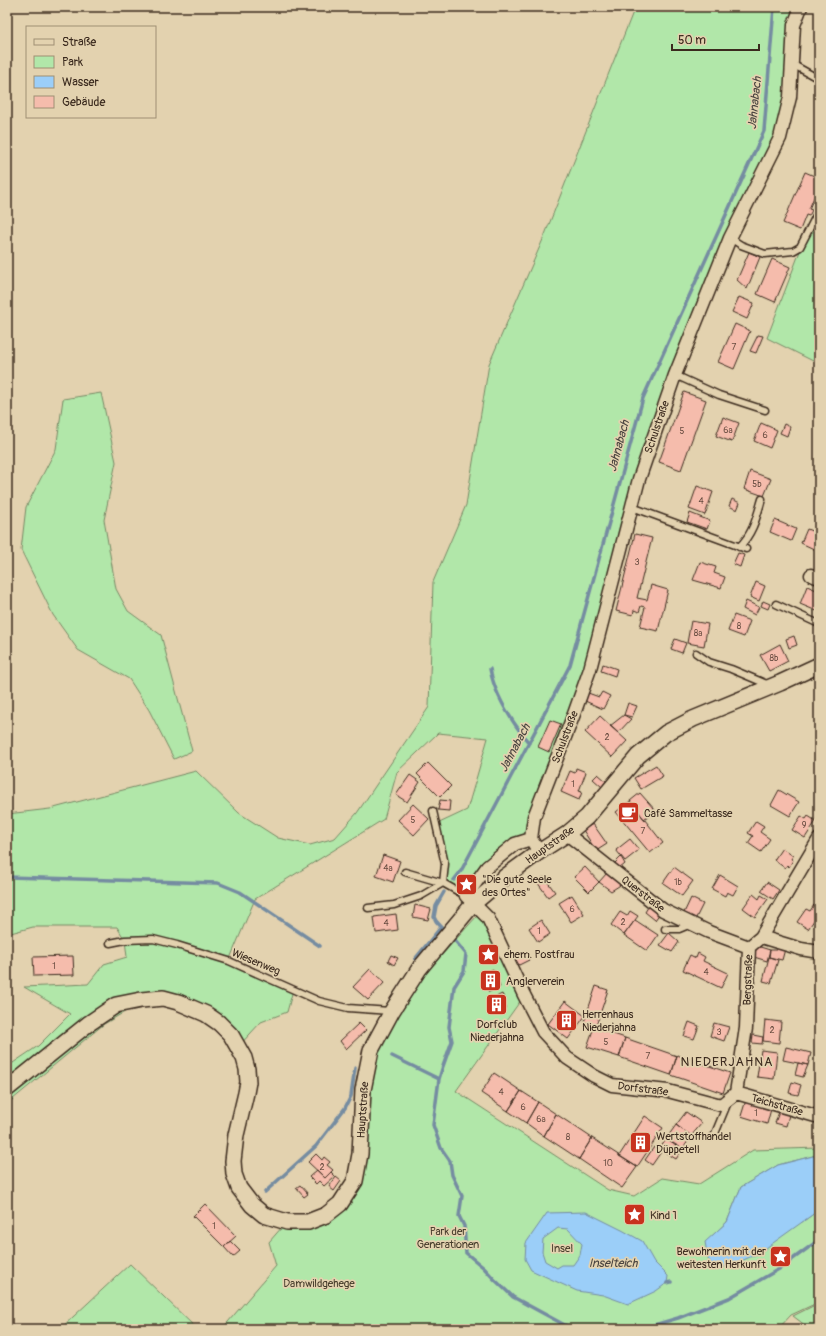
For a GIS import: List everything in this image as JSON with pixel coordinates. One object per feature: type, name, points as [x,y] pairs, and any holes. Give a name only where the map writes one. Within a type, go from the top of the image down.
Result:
[{"type":"street","name":"Schulstraße","points":[[530,839],[534,817],[590,669],[639,479],[676,375],[730,238],[780,138],[790,97],[794,25],[801,7]]},
{"type":"street","name":"Hauptstraße","points":[[7,1089],[88,1024],[116,1005],[163,998],[178,1002],[206,1014],[220,1023],[231,1035],[244,1058],[248,1082],[236,1135],[233,1162],[234,1174],[239,1188],[252,1205],[264,1215],[287,1222],[308,1222],[326,1216],[340,1204],[355,1181],[360,1154],[363,1090],[371,1050],[392,1011],[419,969],[454,926],[470,899],[496,884],[567,834],[586,817],[638,756],[666,733],[694,719],[819,665]]},
{"type":"street","name":"Querstraße","points":[[567,834],[663,910],[709,932],[749,947]]},
{"type":"street","points":[[470,899],[487,867],[516,844],[530,839],[540,852]]},
{"type":"street","name":"Bergstraße","points":[[732,1096],[746,1028],[749,947],[761,937],[819,839]]},
{"type":"street","name":"Dorfstraße","points":[[470,899],[488,918],[543,1032],[567,1058],[594,1076],[612,1084],[668,1091],[721,1105],[732,1096]]},
{"type":"street","points":[[761,937],[801,949],[819,952]]},
{"type":"street","name":"Teichstraße","points":[[732,1096],[819,1117]]},
{"type":"lane","points":[[792,64],[819,79]]},
{"type":"lane","points":[[730,238],[741,245],[765,254],[792,251],[800,247],[819,210]]},
{"type":"lane","points":[[676,375],[719,395],[765,410]]},
{"type":"lane","points":[[739,547],[745,541],[754,525],[762,499]]},
{"type":"lane","points":[[632,507],[746,549]]},
{"type":"lane","points":[[776,604],[819,624]]},
{"type":"lane","points":[[696,653],[709,662],[731,669],[772,686]]},
{"type":"lane","points":[[432,811],[445,864],[443,883]]},
{"type":"lane","points":[[405,872],[443,883],[470,899]]},
{"type":"lane","points":[[368,908],[394,905],[421,896],[443,883]]},
{"type":"lane","points":[[665,929],[679,929],[691,924]]},
{"type":"lane","name":"Wiesenweg","points":[[110,943],[125,940],[153,939],[229,961],[319,1001],[348,1008],[392,1011]]},
{"type":"lane","points":[[714,1136],[732,1096]]},
{"type":"green space","points":[[635,7],[801,7],[780,138],[675,375],[613,584],[531,839],[515,844],[466,896],[443,883],[445,864],[435,825],[467,810],[488,738],[438,733],[397,772],[384,819],[255,899],[229,961],[293,990],[287,1012],[261,1022],[238,1047],[231,1035],[178,1002],[135,1006],[104,1024],[7,1104],[7,1067],[38,1046],[70,1014],[24,987],[88,984],[104,964],[127,957],[125,940],[117,927],[33,927],[7,934],[7,814],[50,809],[196,771],[239,813],[278,838],[310,845],[335,838],[357,813],[429,707],[433,582],[466,505],[489,364],[544,237]]},
{"type":"green space","points":[[819,210],[819,364],[767,338],[805,238]]},
{"type":"green space","points":[[101,393],[116,462],[104,520],[116,589],[128,611],[161,635],[192,751],[174,759],[149,710],[129,679],[78,650],[53,615],[21,550],[26,507],[56,449],[63,399]]},
{"type":"green space","name":"Park der Generationen","points":[[477,916],[484,917],[521,1000],[456,1091],[608,1190],[634,1196],[662,1178],[699,1184],[753,1150],[819,1148],[819,1156],[813,1156],[778,1165],[741,1187],[727,1222],[712,1236],[802,1222],[819,1210],[819,1302],[791,1315],[778,1329],[222,1329],[276,1266],[269,1242],[283,1226],[345,1208],[376,1052],[414,986]]},
{"type":"green space","points":[[130,1264],[197,1329],[60,1329]]},
{"type":"green space","points":[[819,1303],[819,1329],[810,1329],[793,1316]]},
{"type":"water","points":[[813,1156],[819,1156],[819,1210],[759,1253],[728,1267],[713,1267],[708,1259],[705,1242],[727,1222],[741,1187],[778,1165]]},
{"type":"water","name":"Inselteich","points":[[586,1212],[642,1241],[654,1262],[668,1276],[667,1283],[656,1291],[628,1304],[603,1295],[577,1291],[531,1270],[525,1259],[526,1243],[547,1213]],"holes":[[[558,1228],[568,1229],[582,1244],[580,1255],[573,1265],[562,1265],[557,1268],[545,1261],[542,1252],[543,1239]]]},
{"type":"building","points":[[805,172],[819,178],[819,191],[817,190],[809,209],[812,210],[809,216],[806,215],[800,230],[783,223]]},
{"type":"building","points":[[749,252],[760,257],[747,289],[737,280]]},
{"type":"building","points":[[772,259],[790,267],[775,302],[757,294]]},
{"type":"building","points":[[739,297],[754,303],[747,319],[732,312]]},
{"type":"building","points":[[735,324],[750,331],[734,369],[718,362]]},
{"type":"building","points":[[758,335],[763,336],[756,353],[750,351]]},
{"type":"building","points":[[684,392],[706,400],[681,470],[659,462]]},
{"type":"building","points":[[723,417],[739,423],[732,442],[716,436]]},
{"type":"building","points":[[761,423],[777,430],[770,448],[754,441]]},
{"type":"building","points":[[784,424],[790,427],[787,436],[780,433]]},
{"type":"building","points":[[750,471],[771,479],[764,496],[744,489]]},
{"type":"building","points":[[697,486],[713,492],[705,515],[689,509]]},
{"type":"building","points":[[732,499],[740,503],[737,510],[729,506]]},
{"type":"building","points":[[690,513],[710,521],[707,529],[687,522]]},
{"type":"building","points":[[775,520],[796,529],[791,541],[770,532]]},
{"type":"building","points":[[807,529],[819,534],[819,542],[816,550],[801,543]]},
{"type":"building","points":[[635,534],[652,538],[637,598],[647,600],[651,585],[668,590],[658,631],[640,627],[645,607],[641,606],[639,612],[634,610],[633,615],[616,611]]},
{"type":"building","points":[[738,553],[744,555],[740,567],[733,564]]},
{"type":"building","points":[[700,562],[716,567],[714,573],[725,577],[721,588],[693,580]]},
{"type":"building","points":[[756,582],[765,586],[759,601],[750,597]]},
{"type":"building","points":[[807,586],[819,591],[819,612],[800,604]]},
{"type":"building","points":[[746,601],[759,607],[755,615],[743,609]]},
{"type":"building","points":[[763,601],[770,604],[768,609],[761,606]]},
{"type":"building","points":[[734,615],[750,621],[744,637],[728,631]]},
{"type":"building","points":[[691,621],[708,624],[704,646],[687,643]]},
{"type":"building","points":[[794,636],[797,645],[789,648],[786,639]]},
{"type":"building","points":[[675,639],[686,643],[682,653],[671,649]]},
{"type":"building","points":[[780,644],[788,661],[769,671],[760,655]]},
{"type":"building","points":[[603,664],[617,669],[615,676],[601,671]]},
{"type":"building","points":[[602,692],[610,696],[603,709],[585,701],[588,693],[599,697]]},
{"type":"building","points":[[628,703],[637,706],[632,717],[624,715]]},
{"type":"building","points":[[624,715],[631,719],[618,733],[610,726]]},
{"type":"building","points":[[600,716],[627,741],[612,757],[585,732]]},
{"type":"building","points":[[550,720],[561,724],[549,752],[538,747]]},
{"type":"building","points":[[428,763],[451,786],[440,797],[417,774]]},
{"type":"building","points":[[656,765],[663,776],[641,789],[634,778]]},
{"type":"building","points":[[576,768],[586,772],[579,791],[582,792],[579,800],[561,792],[570,771],[575,773]]},
{"type":"building","points":[[598,774],[606,781],[602,787],[593,779]]},
{"type":"building","points":[[410,775],[420,782],[407,802],[396,795]]},
{"type":"building","points":[[779,790],[799,802],[790,816],[771,805]]},
{"type":"building","points":[[640,793],[655,810],[644,819],[630,801]]},
{"type":"building","points":[[440,800],[450,801],[449,811],[438,810]]},
{"type":"building","points":[[630,801],[663,843],[650,853],[616,812]]},
{"type":"building","points":[[413,804],[429,819],[414,835],[398,820]]},
{"type":"building","points":[[801,816],[806,819],[808,816],[816,821],[805,838],[792,830]]},
{"type":"building","points":[[756,821],[764,826],[760,832],[770,839],[761,852],[748,843],[753,836],[748,833]]},
{"type":"building","points":[[593,824],[607,844],[596,851],[583,830]]},
{"type":"building","points":[[630,839],[639,850],[625,861],[616,850]]},
{"type":"building","points":[[782,848],[793,856],[791,859],[793,860],[789,867],[787,865],[785,868],[774,860]]},
{"type":"building","points":[[383,855],[400,861],[393,882],[376,876]]},
{"type":"building","points":[[621,857],[625,864],[619,869],[614,864]]},
{"type":"building","points":[[585,867],[599,882],[589,892],[574,877]]},
{"type":"building","points":[[674,867],[693,881],[682,896],[663,883]]},
{"type":"building","points":[[607,873],[622,884],[611,891],[599,882]]},
{"type":"building","points":[[720,875],[738,886],[733,895],[727,892],[725,896],[712,889]]},
{"type":"building","points":[[544,877],[555,892],[548,897],[537,882]]},
{"type":"building","points":[[767,882],[779,890],[773,899],[761,891]]},
{"type":"building","points":[[753,894],[759,899],[761,895],[768,899],[755,917],[743,908]]},
{"type":"building","points":[[572,895],[584,914],[571,922],[559,903]]},
{"type":"building","points":[[691,898],[703,904],[695,920],[683,915]]},
{"type":"building","points":[[650,904],[660,913],[655,920],[645,912]]},
{"type":"building","points":[[415,905],[431,909],[428,920],[413,917]]},
{"type":"building","points":[[814,905],[819,908],[819,913],[808,929],[797,922],[806,909],[810,911]]},
{"type":"building","points":[[630,911],[638,916],[624,935],[611,925],[620,912],[627,916]]},
{"type":"building","points":[[396,914],[398,930],[376,933],[374,917]]},
{"type":"building","points":[[541,920],[550,934],[538,942],[529,928]]},
{"type":"building","points":[[635,920],[658,935],[647,951],[624,935]]},
{"type":"building","points":[[669,933],[679,942],[672,952],[660,945]]},
{"type":"building","points":[[757,946],[770,950],[767,961],[754,957]]},
{"type":"building","points":[[777,947],[785,949],[782,960],[769,957],[770,950],[776,950]]},
{"type":"building","points":[[525,953],[529,960],[519,965],[515,958]]},
{"type":"building","points":[[698,953],[705,957],[703,961],[728,973],[721,988],[683,970],[690,955],[696,958]]},
{"type":"building","points":[[391,955],[398,958],[394,965],[388,961]]},
{"type":"building","points":[[73,956],[74,975],[34,976],[33,957]]},
{"type":"building","points":[[769,957],[778,960],[771,983],[763,981]]},
{"type":"building","points":[[370,969],[385,982],[368,1000],[353,987]]},
{"type":"building","name":"Anglerverein","points":[[493,969],[500,987],[489,992],[481,975]]},
{"type":"building","points":[[596,986],[608,990],[596,1026],[584,1022]]},
{"type":"building","name":"Dorfclub Niederjahna","points":[[502,994],[506,1007],[493,1013],[488,1001]]},
{"type":"building","name":"Herrenhaus Niederjahna","points":[[565,1001],[585,1016],[568,1039],[548,1024]]},
{"type":"building","points":[[765,1020],[781,1022],[779,1043],[763,1041]]},
{"type":"building","points":[[689,1022],[699,1026],[694,1039],[684,1036]]},
{"type":"building","points":[[359,1023],[366,1030],[346,1049],[340,1041]]},
{"type":"building","points":[[714,1023],[729,1027],[724,1041],[710,1036]]},
{"type":"building","points":[[594,1027],[625,1038],[619,1057],[587,1047]]},
{"type":"building","points":[[753,1035],[763,1037],[762,1044],[752,1043]]},
{"type":"building","points":[[625,1038],[677,1056],[671,1075],[619,1057]]},
{"type":"building","points":[[786,1047],[811,1053],[808,1065],[783,1060]]},
{"type":"building","points":[[761,1050],[777,1052],[774,1079],[757,1077]]},
{"type":"building","points":[[677,1055],[730,1073],[723,1093],[671,1075]]},
{"type":"building","points":[[798,1063],[808,1065],[803,1077],[795,1075]]},
{"type":"building","points":[[494,1073],[521,1091],[508,1111],[481,1093]]},
{"type":"building","points":[[792,1082],[801,1085],[798,1095],[789,1093]]},
{"type":"building","points":[[521,1091],[538,1102],[526,1123],[508,1111]]},
{"type":"building","points":[[746,1100],[771,1109],[767,1124],[741,1116]]},
{"type":"building","points":[[538,1102],[556,1114],[544,1136],[526,1123]]},
{"type":"building","points":[[686,1112],[702,1123],[691,1136],[676,1125]]},
{"type":"building","points":[[779,1112],[789,1115],[786,1126],[775,1123]]},
{"type":"building","points":[[556,1114],[592,1138],[579,1159],[544,1136]]},
{"type":"building","name":"Wertstoffhandel Düppetell","points":[[645,1116],[663,1128],[637,1167],[619,1156]]},
{"type":"building","points":[[676,1125],[691,1136],[683,1149],[666,1139]]},
{"type":"building","points":[[592,1138],[637,1167],[622,1188],[579,1159]]},
{"type":"building","points":[[666,1139],[682,1150],[676,1159],[660,1149]]},
{"type":"building","points":[[654,1147],[661,1152],[652,1165],[645,1160]]},
{"type":"building","points":[[316,1154],[322,1160],[324,1157],[330,1162],[327,1165],[333,1170],[325,1178],[308,1162]]},
{"type":"building","points":[[317,1170],[325,1178],[331,1172],[335,1176],[324,1186],[319,1181],[316,1184],[309,1177]]},
{"type":"building","points":[[336,1177],[341,1181],[334,1191],[329,1187]]},
{"type":"building","points":[[300,1185],[308,1194],[304,1197],[296,1188]]},
{"type":"building","points":[[205,1204],[236,1236],[224,1247],[193,1216]]},
{"type":"building","points":[[230,1241],[240,1251],[233,1257],[224,1247]]},
{"type":"waterway","name":"Jahnabach","points":[[454,880],[461,871],[570,665],[643,398],[764,131],[774,7]]},
{"type":"waterway","points":[[490,669],[492,679],[500,699],[516,726],[529,743]]},
{"type":"waterway","points":[[7,877],[218,883],[240,892],[320,946]]},
{"type":"waterway","points":[[444,892],[436,906],[434,917],[445,931]]},
{"type":"waterway","points":[[415,959],[441,927]]},
{"type":"waterway","points":[[451,936],[466,954],[464,971],[454,987],[449,1027],[452,1041],[439,1079],[433,1125],[441,1148],[450,1161],[452,1175],[462,1196],[459,1216],[464,1226],[466,1253],[484,1268],[513,1297],[572,1329]]},
{"type":"waterway","points":[[392,1056],[439,1079]]},
{"type":"waterway","points":[[265,1192],[316,1146],[345,1108],[351,1096],[355,1068]]},
{"type":"waterway","points":[[641,1329],[678,1318],[729,1298],[779,1269],[819,1240]]},
{"type":"waterway","points":[[667,1283],[671,1282]]},
{"type":"place","name":"Café Sammeltasse","points":[[628,813]]},
{"type":"place","name":"\"Die gute Seele des Ortes\"","points":[[467,885]]},
{"type":"place","name":"ehem. Postfrau","points":[[488,954]]},
{"type":"place","name":"Anglerverein","points":[[490,981]]},
{"type":"place","name":"Dorfclub Niederjahna","points":[[497,1004]]},
{"type":"place","name":"Herrenhaus Niederjahna","points":[[566,1020]]},
{"type":"place","name":"Wertstoffhandel Düppetell","points":[[641,1142]]},
{"type":"place","name":"Kind 1","points":[[635,1215]]},
{"type":"place","name":"Bewohnerin mit der weitesten Herkunft","points":[[781,1257]]},
{"type":"district","name":"NIEDERJAHNA","points":[[727,1062]]},
{"type":"park label","name":"Insel","points":[[562,1248]]},
{"type":"park label","name":"Damwildgehege","points":[[319,1283]]}]
